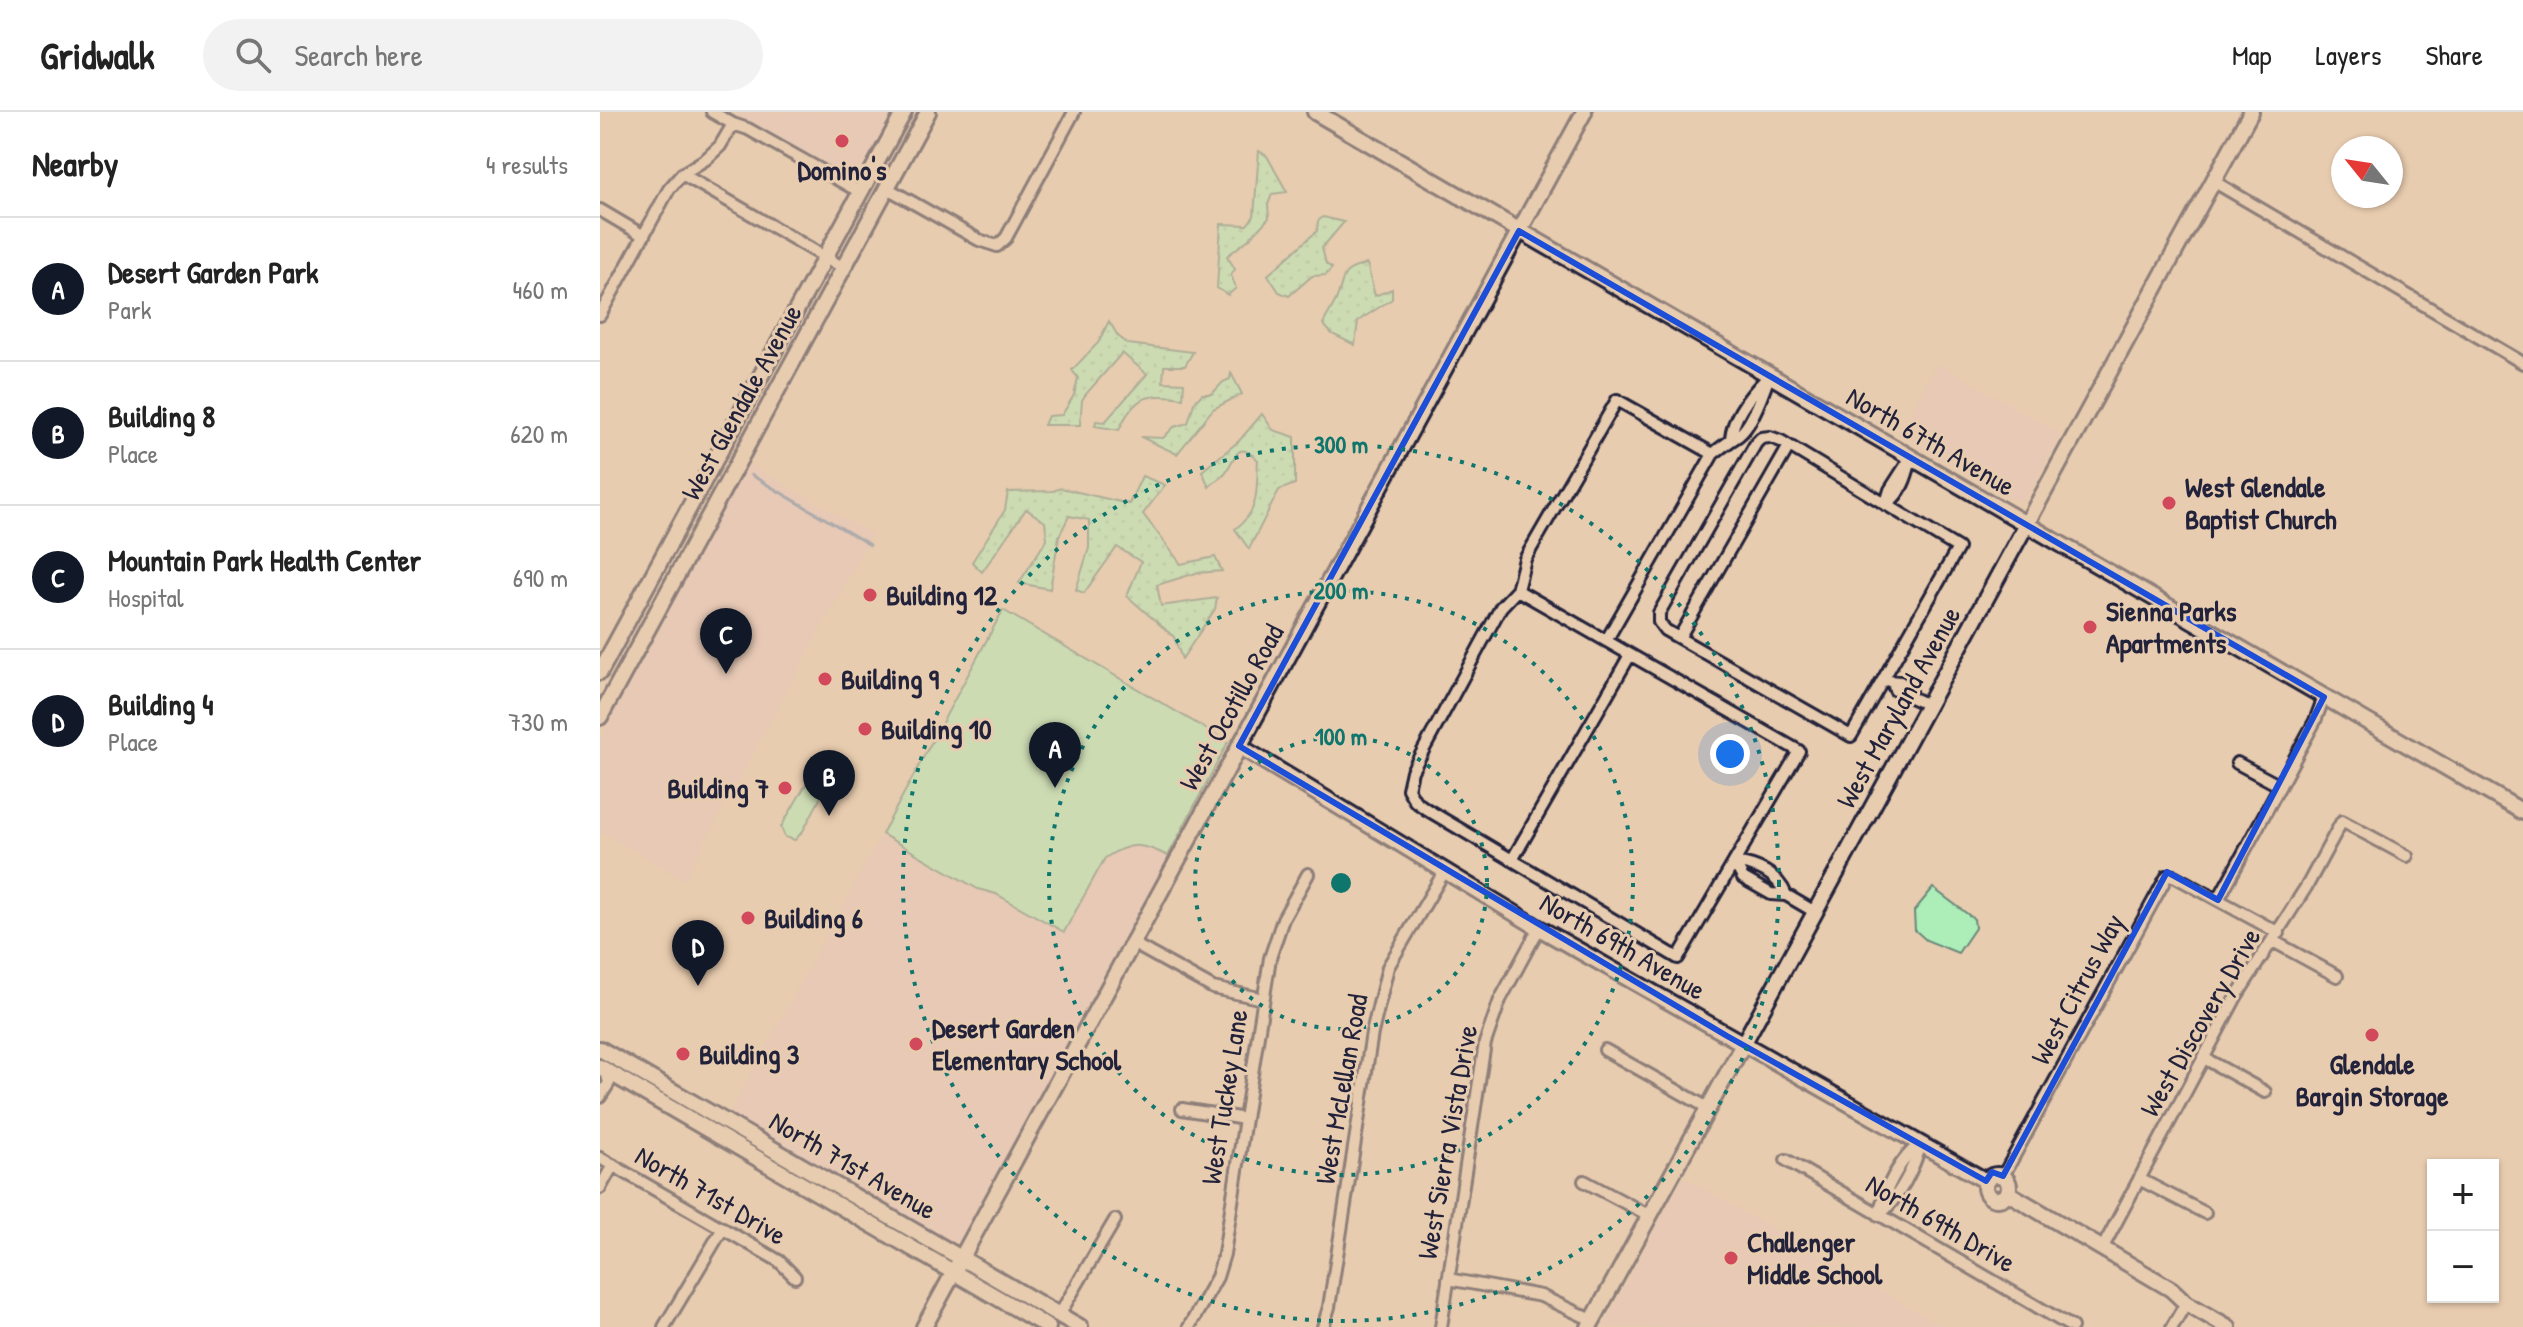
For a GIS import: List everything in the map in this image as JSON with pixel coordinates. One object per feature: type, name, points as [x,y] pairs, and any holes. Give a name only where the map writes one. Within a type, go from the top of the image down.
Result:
[{"type":"street","points":[[712,112],[860,192]]},
{"type":"street","name":"West Glendale Avenue","points":[[600,717],[928,112]]},
{"type":"street","points":[[901,118],[906,133],[891,162],[887,188],[979,240],[997,246],[1006,238],[1074,112]]},
{"type":"street","name":"North 67th Avenue","points":[[1315,112],[2523,812]]},
{"type":"street","name":"West Ocotillo Road","points":[[924,1327],[1584,112]]},
{"type":"street","name":"West Maryland Avenue","points":[[1591,1324],[2251,112]]},
{"type":"street","name":"West Glendale Avenue","points":[[600,672],[901,118]]},
{"type":"street","points":[[600,315],[669,189],[682,174],[720,146],[733,124]]},
{"type":"street","points":[[682,174],[844,268]]},
{"type":"street","points":[[2213,181],[2523,363]]},
{"type":"street","points":[[600,210],[644,236]]},
{"type":"street","points":[[1606,641],[1713,454],[1731,438],[1732,427],[1752,394],[1769,376]]},
{"type":"street","points":[[1517,590],[1799,751],[1678,958],[1426,809],[1415,801],[1408,789],[1412,771],[1501,607],[1517,590],[1525,559],[1617,400],[1713,454]]},
{"type":"street","points":[[1770,437],[1789,446],[1958,548],[1889,681],[1851,736],[1665,630],[1659,622],[1659,613],[1756,443],[1761,438],[1770,437]]},
{"type":"street","points":[[1679,638],[1789,446]]},
{"type":"street","points":[[1886,505],[1898,495],[1905,483],[1911,459]]},
{"type":"street","points":[[658,564],[677,575]]},
{"type":"street","points":[[1512,860],[1630,655]]},
{"type":"street","points":[[1889,681],[1900,682],[1909,688],[1911,695],[1928,705]]},
{"type":"street","points":[[2218,900],[2315,721],[2324,697]]},
{"type":"street","name":"North 69th Avenue","points":[[1239,746],[1539,928],[1986,1181],[1986,1193],[1991,1198],[1998,1199],[2008,1193],[2171,1289],[2186,1303],[2228,1327]]},
{"type":"street","points":[[2237,763],[2280,786]]},
{"type":"street","name":"West Discovery Drive","points":[[2102,1249],[2255,965],[2276,937],[2342,821],[2407,856]]},
{"type":"street","points":[[1734,862],[1743,878],[1771,894],[1786,895],[1815,912]]},
{"type":"street","points":[[1734,862],[1753,865],[1780,881],[1786,895]]},
{"type":"street","name":"West McLellan Road","points":[[1323,1327],[1334,1277],[1372,1033],[1388,967],[1444,872]]},
{"type":"street","name":"West Tuckey Lane","points":[[1189,1327],[1217,1277],[1224,1254],[1275,938],[1308,874]]},
{"type":"street","name":"West Citrus Way","points":[[2003,1176],[2167,876],[2174,876],[2218,900],[2337,976]]},
{"type":"street","name":"West Sierra Vista Drive","points":[[1441,1327],[1485,1043],[1500,1000],[1539,928]]},
{"type":"street","points":[[1132,943],[1213,988],[1263,999]]},
{"type":"street","name":"North 71st Avenue","points":[[600,1049],[1080,1327]]},
{"type":"street","points":[[1605,1050],[1708,1108]]},
{"type":"street","points":[[600,1097],[609,1083],[602,1071],[615,1057]]},
{"type":"street","points":[[2204,1058],[2265,1092]]},
{"type":"street","name":"North 71st Avenue","points":[[602,1071],[1048,1327]]},
{"type":"street","points":[[1182,1109],[1245,1119]]},
{"type":"street","points":[[1879,1215],[1882,1200],[1909,1152],[1921,1143]]},
{"type":"street","name":"North 71st Drive","points":[[600,1158],[779,1261],[795,1277]]},
{"type":"street","name":"North 69th Drive","points":[[1786,1160],[2072,1327]]},
{"type":"street","points":[[600,1188],[613,1165]]},
{"type":"street","points":[[1986,1181],[1993,1175],[2003,1176],[2009,1183],[2008,1193]]},
{"type":"street","points":[[2139,1179],[2205,1213]]},
{"type":"street","points":[[1584,1181],[1650,1216]]},
{"type":"street","points":[[1059,1315],[1115,1220]]},
{"type":"street","points":[[664,1327],[723,1228]]},
{"type":"street","points":[[1448,1279],[1541,1296],[1591,1324]]},
{"type":"street","points":[[2172,1327],[2186,1303]]},
{"type":"highlighted area","points":[[1519,231],[2324,697],[2218,900],[2167,872],[2003,1176],[1992,1172],[1986,1181],[1727,1036],[1239,746]]},
{"type":"shaded area","points":[[733,112],[895,112],[862,173],[851,179]]},
{"type":"shaded area","points":[[1938,363],[2061,434],[2028,495],[2022,500],[2010,499],[1898,434]]},
{"type":"shaded area","points":[[748,464],[872,534],[684,880],[600,831],[600,739]]},
{"type":"shaded area","name":"Desert Garden Elementary School","points":[[882,834],[978,889],[995,894],[1064,932],[1105,859],[1114,852],[1141,844],[1168,856],[960,1239],[951,1244],[728,1116]]},
{"type":"shaded area","name":"Challenger Middle School","points":[[1683,1177],[1704,1189],[1943,1327],[1603,1327]]},
{"type":"green space","points":[[1259,151],[1267,156],[1287,192],[1272,194],[1268,205],[1269,218],[1227,256],[1235,269],[1231,275],[1236,288],[1228,295],[1217,288],[1221,224],[1247,225],[1254,216]]},
{"type":"green space","points":[[1323,217],[1344,222],[1322,248],[1326,264],[1332,268],[1326,275],[1312,276],[1289,296],[1279,292],[1268,275],[1317,231],[1318,221]]},
{"type":"green space","points":[[1367,264],[1375,296],[1392,289],[1392,299],[1358,321],[1355,345],[1332,334],[1323,324],[1344,276],[1351,269]]},
{"type":"green space","points":[[1109,321],[1118,336],[1128,344],[1193,352],[1185,366],[1164,366],[1163,382],[1184,383],[1183,398],[1160,396],[1144,399],[1130,410],[1119,430],[1095,426],[1096,421],[1105,422],[1147,374],[1122,353],[1082,400],[1080,425],[1044,425],[1048,416],[1062,415],[1074,395],[1078,378],[1072,370],[1098,343]]},
{"type":"green space","points":[[1231,373],[1242,394],[1213,409],[1177,454],[1141,437],[1163,438],[1174,427],[1188,423],[1194,403],[1202,394],[1212,394],[1230,379]]},
{"type":"green space","points":[[1262,414],[1273,430],[1295,437],[1295,484],[1279,490],[1249,549],[1235,529],[1253,506],[1258,460],[1245,451],[1237,453],[1225,473],[1209,487],[1202,471],[1239,441]]},
{"type":"green space","points":[[1142,476],[1165,485],[1143,514],[1181,564],[1215,557],[1222,571],[1196,573],[1157,585],[1161,606],[1217,598],[1215,609],[1182,659],[1174,637],[1127,596],[1141,562],[1117,547],[1084,593],[1076,590],[1089,548],[1089,520],[1069,516],[1059,536],[1050,589],[1019,583],[1047,539],[1045,522],[1026,509],[982,572],[972,562],[1005,510],[1008,492],[1061,488],[1129,504]]},
{"type":"green space","points":[[1003,610],[1228,742],[1168,856],[1151,848],[1130,846],[1105,858],[1064,932],[996,894],[978,889],[882,834]]},
{"type":"green space","points":[[821,764],[833,774],[803,831],[795,840],[785,837],[781,827]]},
{"type":"green space","points":[[1933,888],[1974,919],[1975,928],[1958,953],[1926,940],[1915,930],[1914,911]]},
{"type":"waterway","points":[[751,475],[870,545]]},
{"type":"place","name":"Domino's","points":[[842,141]]},
{"type":"place","name":"West Glendale Baptist Church","points":[[2169,503]]},
{"type":"place","name":"Building 12","points":[[870,595]]},
{"type":"place","name":"Sienna Parks Apartments","points":[[2090,627]]},
{"type":"place","name":"Mountain Park Health Center","points":[[726,674]]},
{"type":"place","name":"Building 9","points":[[825,679]]},
{"type":"place","name":"Building 10","points":[[865,729]]},
{"type":"place","name":"Building 7","points":[[785,788]]},
{"type":"place","name":"Desert Garden Park","points":[[1055,788]]},
{"type":"place","name":"Building 8","points":[[829,816]]},
{"type":"place","name":"Building 6","points":[[748,918]]},
{"type":"place","name":"Building 4","points":[[698,986]]},
{"type":"place","name":"Glendale Bargin Storage","points":[[2372,1035]]},
{"type":"place","name":"Desert Garden Elementary School","points":[[916,1044]]},
{"type":"place","name":"Building 3","points":[[683,1054]]},
{"type":"place","name":"Challenger Middle School","points":[[1731,1258]]}]
